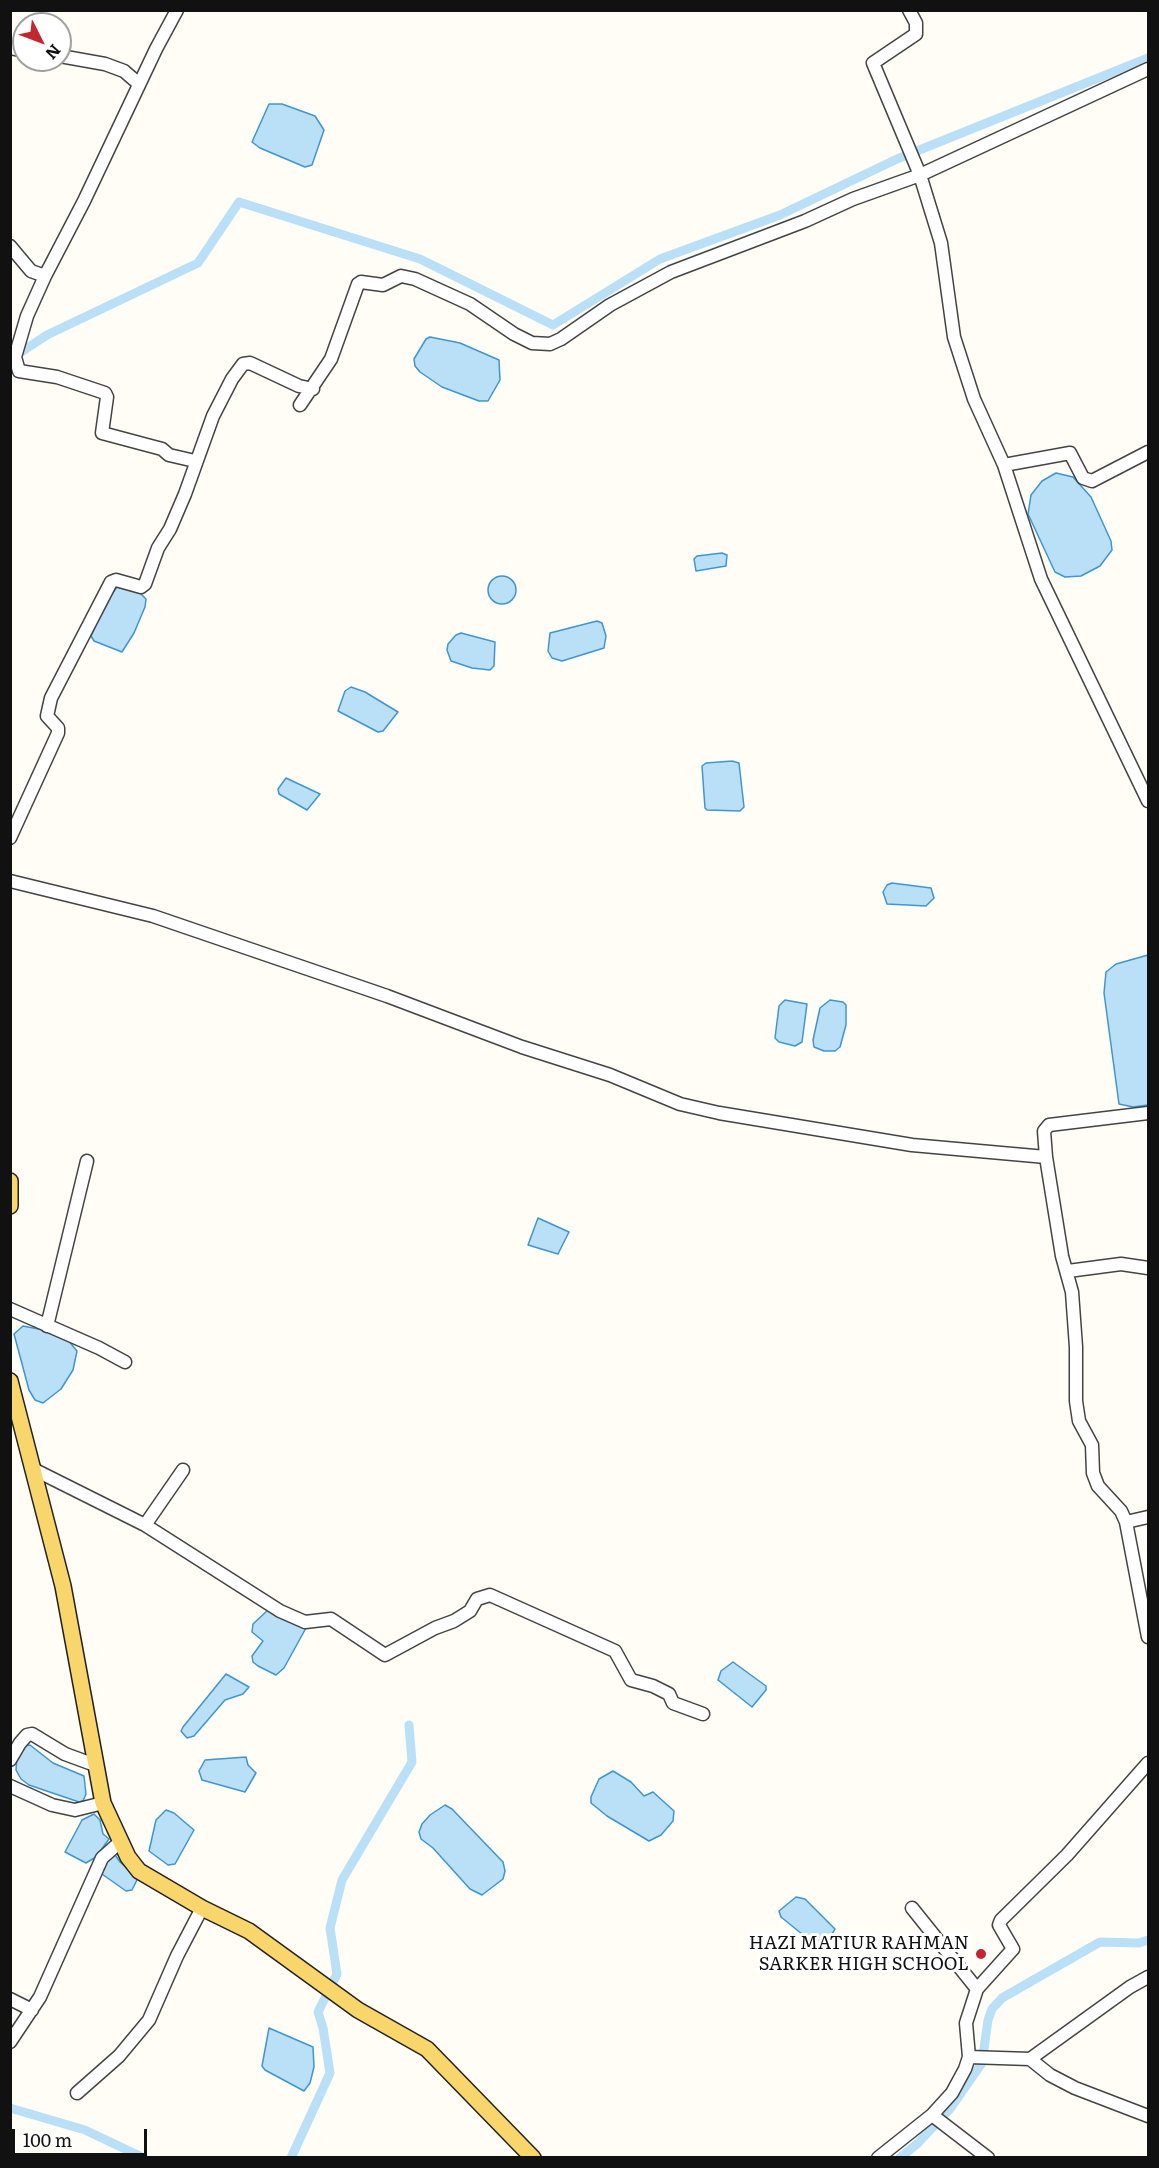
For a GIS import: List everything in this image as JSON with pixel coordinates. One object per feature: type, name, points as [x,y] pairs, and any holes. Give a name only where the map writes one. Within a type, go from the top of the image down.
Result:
[{"type":"main road","points":[[10,1181],[10,1206]]},
{"type":"main road","points":[[10,1381],[63,1586],[104,1803],[120,1842],[139,1871],[202,1908],[249,1931],[336,1995],[427,2049],[533,2157]]},
{"type":"street","points":[[177,10],[45,276],[15,357],[19,371],[57,377],[105,393],[107,397],[102,433],[162,449],[169,455],[195,461]]},
{"type":"street","points":[[909,10],[915,23],[916,34],[873,63],[919,172],[940,243],[954,337],[974,399],[1005,465],[1041,579],[1149,801]]},
{"type":"street","points":[[72,58],[105,64],[124,71],[139,84]]},
{"type":"street","points":[[300,405],[313,389],[331,359],[358,284],[361,282],[383,285],[401,276],[415,279],[470,304],[532,343],[550,344],[561,339],[610,305],[671,272],[805,221],[1149,69]]},
{"type":"street","points":[[10,246],[31,271],[45,276]]},
{"type":"street","points":[[10,838],[58,733],[58,728],[47,716],[51,698],[111,582],[116,580],[141,587],[145,584],[158,548],[170,529],[185,494],[213,416],[232,379],[243,364],[256,365],[299,386],[313,389]]},
{"type":"street","points":[[1005,465],[1070,453],[1083,478],[1092,481],[1149,452]]},
{"type":"street","points":[[10,881],[153,916],[387,996],[531,1051],[610,1075],[681,1104],[903,1143],[1046,1157]]},
{"type":"street","points":[[1149,1113],[1049,1125],[1044,1131],[1046,1157],[1062,1256],[1068,1271],[1075,1325],[1076,1401],[1079,1421],[1092,1445],[1093,1473],[1098,1486],[1121,1511],[1126,1522],[1149,1636]]},
{"type":"street","points":[[47,1326],[87,1161]]},
{"type":"street","points":[[1068,1271],[1121,1264],[1149,1268]]},
{"type":"street","points":[[10,1309],[125,1362]]},
{"type":"street","points":[[33,1469],[145,1525],[280,1611],[305,1622],[331,1619],[385,1655],[435,1628],[454,1621],[470,1611],[477,1599],[490,1595],[615,1652],[631,1680],[653,1686],[669,1694],[673,1703],[703,1714]]},
{"type":"street","points":[[145,1525],[183,1470]]},
{"type":"street","points":[[1126,1522],[1149,1517]]},
{"type":"street","points":[[10,1760],[20,1743],[27,1735],[32,1734],[65,1754],[96,1765]]},
{"type":"street","points":[[878,2157],[933,2115],[952,2093],[974,2056],[966,2023],[977,1989],[1013,1952],[999,1925],[1000,1920],[1067,1855],[1149,1763]]},
{"type":"street","points":[[10,1786],[52,1805],[75,1810],[104,1803]]},
{"type":"street","points":[[10,2042],[32,2010],[102,1858],[120,1842]]},
{"type":"street","points":[[77,2093],[119,2056],[149,2020],[202,1908]]},
{"type":"street","points":[[912,1908],[977,1989]]},
{"type":"street","points":[[1030,2059],[1123,1992],[1149,1977]]},
{"type":"street","points":[[10,2000],[32,2010]]},
{"type":"street","points":[[974,2056],[1030,2059],[1075,2088],[1149,2116]]},
{"type":"street","points":[[933,2115],[988,2157]]},
{"type":"water","points":[[269,104],[282,104],[315,116],[324,130],[312,165],[305,167],[260,148],[252,142]]},
{"type":"water","points":[[430,337],[460,343],[499,360],[500,380],[488,401],[479,401],[442,387],[420,372],[415,366],[414,359],[426,339]]},
{"type":"water","points":[[1056,473],[1073,477],[1091,497],[1111,541],[1112,550],[1100,566],[1081,576],[1065,577],[1055,572],[1028,514],[1031,495],[1042,481]]},
{"type":"water","points":[[722,553],[727,555],[726,566],[696,571],[694,559],[697,556]]},
{"type":"water","points":[[502,576],[512,580],[516,590],[512,600],[502,604],[492,600],[488,590],[492,580]]},
{"type":"water","points":[[117,587],[140,593],[146,599],[134,633],[122,652],[94,641],[91,636],[105,603]]},
{"type":"water","points":[[597,621],[602,623],[606,636],[604,648],[562,661],[552,658],[548,651],[550,633]]},
{"type":"water","points":[[461,633],[495,642],[494,666],[490,670],[472,668],[451,661],[447,650],[448,644]]},
{"type":"water","points":[[351,687],[365,692],[398,712],[383,731],[378,732],[338,711],[345,691]]},
{"type":"water","points":[[732,761],[739,763],[744,807],[740,811],[707,810],[702,766],[706,763]]},
{"type":"water","points":[[286,778],[320,794],[307,810],[279,794],[278,789]]},
{"type":"water","points":[[892,883],[931,888],[934,898],[926,906],[887,904],[883,892],[887,885]]},
{"type":"water","points":[[1148,955],[1148,1105],[1133,1107],[1119,1104],[1104,993],[1106,972],[1116,964]]},
{"type":"water","points":[[785,1000],[807,1004],[802,1042],[795,1046],[779,1042],[775,1038],[779,1006]]},
{"type":"water","points":[[830,1000],[843,1002],[846,1005],[846,1025],[840,1047],[835,1051],[824,1051],[814,1047],[813,1040],[820,1008]]},
{"type":"water","points":[[538,1218],[569,1232],[558,1254],[528,1245]]},
{"type":"water","points":[[23,1326],[54,1332],[68,1340],[77,1351],[73,1370],[61,1389],[43,1403],[35,1400],[29,1390],[14,1334]]},
{"type":"water","points":[[269,1609],[306,1628],[284,1668],[276,1675],[258,1666],[253,1662],[252,1656],[263,1641],[252,1632],[253,1624]]},
{"type":"water","points":[[733,1662],[766,1686],[766,1690],[752,1707],[718,1680],[721,1671]]},
{"type":"water","points":[[226,1674],[249,1687],[243,1694],[225,1700],[194,1736],[187,1738],[181,1731],[183,1727]]},
{"type":"water","points":[[30,1745],[53,1763],[84,1776],[86,1794],[83,1801],[79,1802],[29,1785],[21,1779],[16,1770],[17,1755],[24,1746]]},
{"type":"water","points":[[246,1757],[248,1765],[256,1773],[245,1792],[202,1780],[199,1771],[205,1760]]},
{"type":"water","points":[[613,1771],[631,1782],[644,1796],[653,1792],[674,1811],[673,1821],[661,1835],[649,1841],[607,1816],[591,1803],[591,1797],[599,1779]]},
{"type":"water","points":[[445,1805],[452,1809],[503,1862],[505,1871],[503,1879],[482,1895],[470,1889],[433,1848],[421,1839],[419,1832],[422,1824],[430,1815]]},
{"type":"water","points":[[166,1810],[174,1813],[194,1830],[175,1864],[168,1865],[149,1851],[156,1820]]},
{"type":"water","points":[[94,1814],[100,1820],[103,1834],[109,1839],[96,1857],[86,1863],[65,1852],[82,1820]]},
{"type":"water","points":[[113,1852],[120,1862],[138,1878],[132,1890],[126,1891],[99,1872]]},
{"type":"water","points":[[796,1897],[805,1899],[835,1929],[826,1944],[820,1946],[813,1943],[781,1917],[779,1911]]},
{"type":"water","points":[[269,2028],[313,2047],[314,2067],[310,2083],[304,2091],[265,2070],[262,2066]]},
{"type":"waterway","points":[[15,356],[47,335],[198,263],[239,202],[420,259],[553,325],[660,259],[780,215],[897,159],[1148,58]]},
{"type":"waterway","points":[[291,2158],[330,2073],[323,2028],[318,2012],[337,1974],[330,1928],[342,1880],[412,1762],[409,1725]]},
{"type":"waterway","points":[[900,2158],[918,2143],[950,2109],[982,2063],[988,2020],[992,2009],[1002,1998],[1100,1942],[1139,1943],[1148,1940]]},
{"type":"waterway","points":[[10,2108],[85,2130],[144,2158]]},
{"type":"place","name":"HAZI MATIUR RAHMAN SARKER HIGH SCHOOL","points":[[981,1954]]}]
